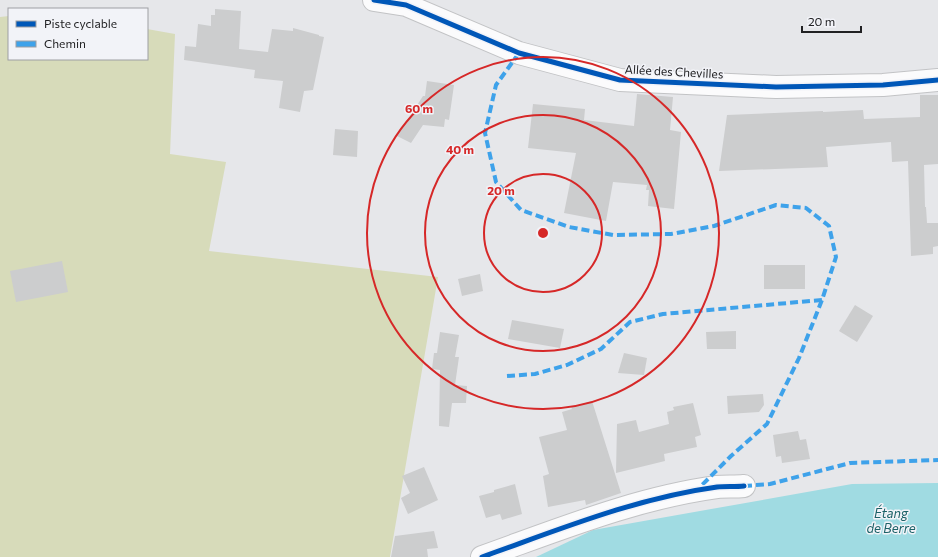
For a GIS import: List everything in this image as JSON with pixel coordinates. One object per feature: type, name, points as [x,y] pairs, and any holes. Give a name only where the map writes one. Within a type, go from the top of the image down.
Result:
[{"type":"street","name":"Allée des Chevilles","points":[[374,0],[406,5],[519,53],[620,80],[776,87],[883,85],[938,80]]},
{"type":"street","points":[[482,557],[592,518],[659,498],[718,487],[744,486]]},
{"type":"green space","points":[[8,16],[8,60],[148,60],[148,29],[175,34],[170,154],[226,162],[209,251],[438,277],[390,557],[0,557],[0,17]]},
{"type":"water","name":"Étang de Berre","points":[[938,483],[938,557],[536,557],[593,530],[852,484]]},
{"type":"building","points":[[215,9],[241,11],[239,49],[268,52],[272,29],[293,31],[293,28],[324,37],[313,90],[304,91],[300,112],[279,108],[283,81],[254,78],[255,70],[184,60],[185,46],[196,47],[198,24],[211,26],[211,15],[215,15]]},
{"type":"building","points":[[427,81],[454,85],[449,120],[445,119],[444,127],[423,125],[411,143],[397,136],[423,96],[425,96]]},
{"type":"building","points":[[637,94],[673,97],[670,130],[681,132],[674,209],[648,206],[649,190],[646,190],[647,185],[613,182],[606,221],[564,213],[576,153],[528,148],[533,104],[585,109],[584,120],[634,126]]},
{"type":"building","points":[[920,95],[938,95],[938,164],[924,165],[927,223],[938,223],[938,246],[933,247],[933,254],[911,256],[908,161],[892,162],[891,142],[826,147],[828,167],[719,171],[727,115],[863,110],[864,119],[920,117]]},
{"type":"building","points":[[335,129],[358,131],[357,157],[333,155]]},
{"type":"building","points":[[62,261],[68,292],[16,302],[10,271]]},
{"type":"building","points":[[764,265],[805,265],[805,289],[764,289]]},
{"type":"building","points":[[480,274],[483,291],[462,296],[458,279]]},
{"type":"building","points":[[855,305],[873,316],[857,342],[839,331]]},
{"type":"building","points":[[512,320],[564,329],[560,348],[508,339]]},
{"type":"building","points":[[736,331],[736,349],[707,349],[706,332]]},
{"type":"building","points":[[440,332],[459,335],[455,357],[459,357],[455,385],[467,386],[466,403],[452,403],[449,427],[439,426],[440,370],[432,369],[434,353],[437,353]]},
{"type":"building","points":[[624,353],[647,358],[644,375],[618,373]]},
{"type":"building","points":[[763,394],[764,405],[759,412],[728,414],[727,396]]},
{"type":"building","points":[[592,401],[621,493],[586,505],[585,500],[548,507],[543,476],[549,474],[539,437],[567,430],[562,412],[572,409],[571,407]]},
{"type":"building","points":[[693,403],[701,435],[695,437],[697,447],[664,454],[665,461],[616,473],[617,424],[636,420],[639,432],[669,424],[667,412],[674,410],[673,407]]},
{"type":"building","points":[[798,431],[800,440],[806,439],[810,459],[782,463],[781,456],[776,457],[773,435]]},
{"type":"building","points":[[424,467],[438,500],[408,514],[401,498],[410,493],[402,476]]},
{"type":"building","points":[[515,484],[522,514],[502,520],[500,514],[486,518],[479,496]]},
{"type":"building","points":[[434,531],[438,548],[427,549],[428,557],[391,557],[395,536]]},
{"type":"marked path","points":[[519,53],[496,85],[485,133],[496,182],[521,210],[569,227],[613,235],[671,234],[714,226],[776,205],[806,208],[829,226],[836,257],[822,300],[799,358],[767,424],[731,456],[698,489]]},
{"type":"marked path","points":[[507,376],[535,374],[567,365],[601,349],[630,322],[663,314],[822,300]]},
{"type":"marked path","points":[[744,486],[770,484],[850,463],[938,460]]},
{"type":"cycle path","points":[[374,0],[406,5],[519,53],[620,80],[776,87],[883,85],[938,80]]},
{"type":"cycle path","points":[[482,557],[568,526],[627,507],[687,492],[717,487],[744,486]]}]
